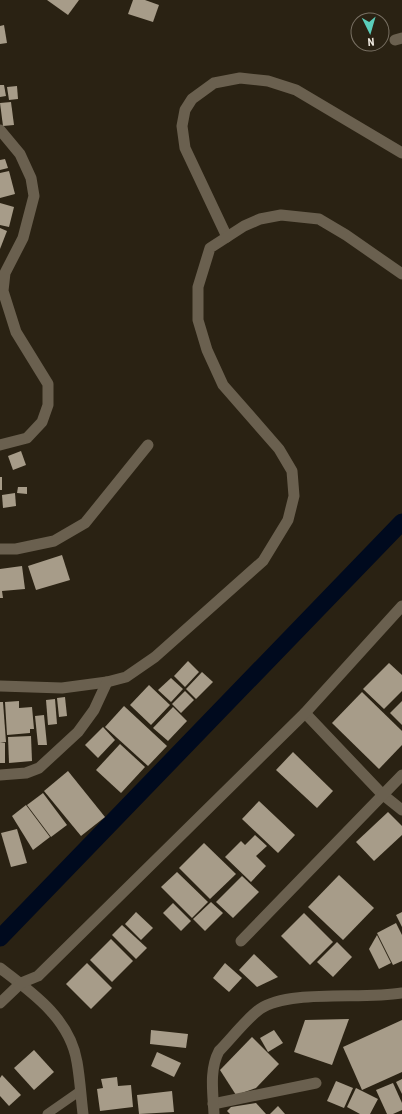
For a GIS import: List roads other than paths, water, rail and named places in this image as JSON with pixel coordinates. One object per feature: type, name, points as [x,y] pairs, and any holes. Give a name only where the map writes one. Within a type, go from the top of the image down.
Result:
[{"type":"street","points":[[227,237],[185,148],[182,126],[185,110],[192,99],[214,83],[240,78],[268,81],[296,90],[402,153]]},
{"type":"street","points":[[0,130],[20,154],[31,178],[34,196],[23,238],[5,273],[3,291],[16,332],[48,384],[48,405],[42,422],[27,438],[0,445]]},
{"type":"street","points":[[0,686],[62,688],[107,682],[126,677],[155,657],[262,561],[288,520],[294,496],[292,471],[280,449],[223,385],[207,350],[198,320],[198,287],[202,268],[210,248],[244,226],[260,219],[281,215],[319,219],[346,235],[402,274]]},
{"type":"street","points":[[0,549],[16,549],[54,541],[85,523],[148,445]]},
{"type":"street","points":[[0,1003],[20,983],[38,976],[305,713],[402,606]]},
{"type":"street","points":[[0,775],[26,773],[39,768],[78,732],[94,710],[107,682]]},
{"type":"street","points":[[305,713],[382,794],[402,810]]},
{"type":"street","points":[[241,941],[402,775]]},
{"type":"street","points":[[0,968],[45,1003],[66,1030],[77,1061],[83,1114]]},
{"type":"street","points":[[316,1083],[213,1109],[213,1069],[215,1059],[219,1051],[260,1009],[287,999],[370,996],[402,993]]},
{"type":"lane","points":[[48,1114],[80,1091]]},
{"type":"waterway","points":[[0,938],[402,522]]}]
